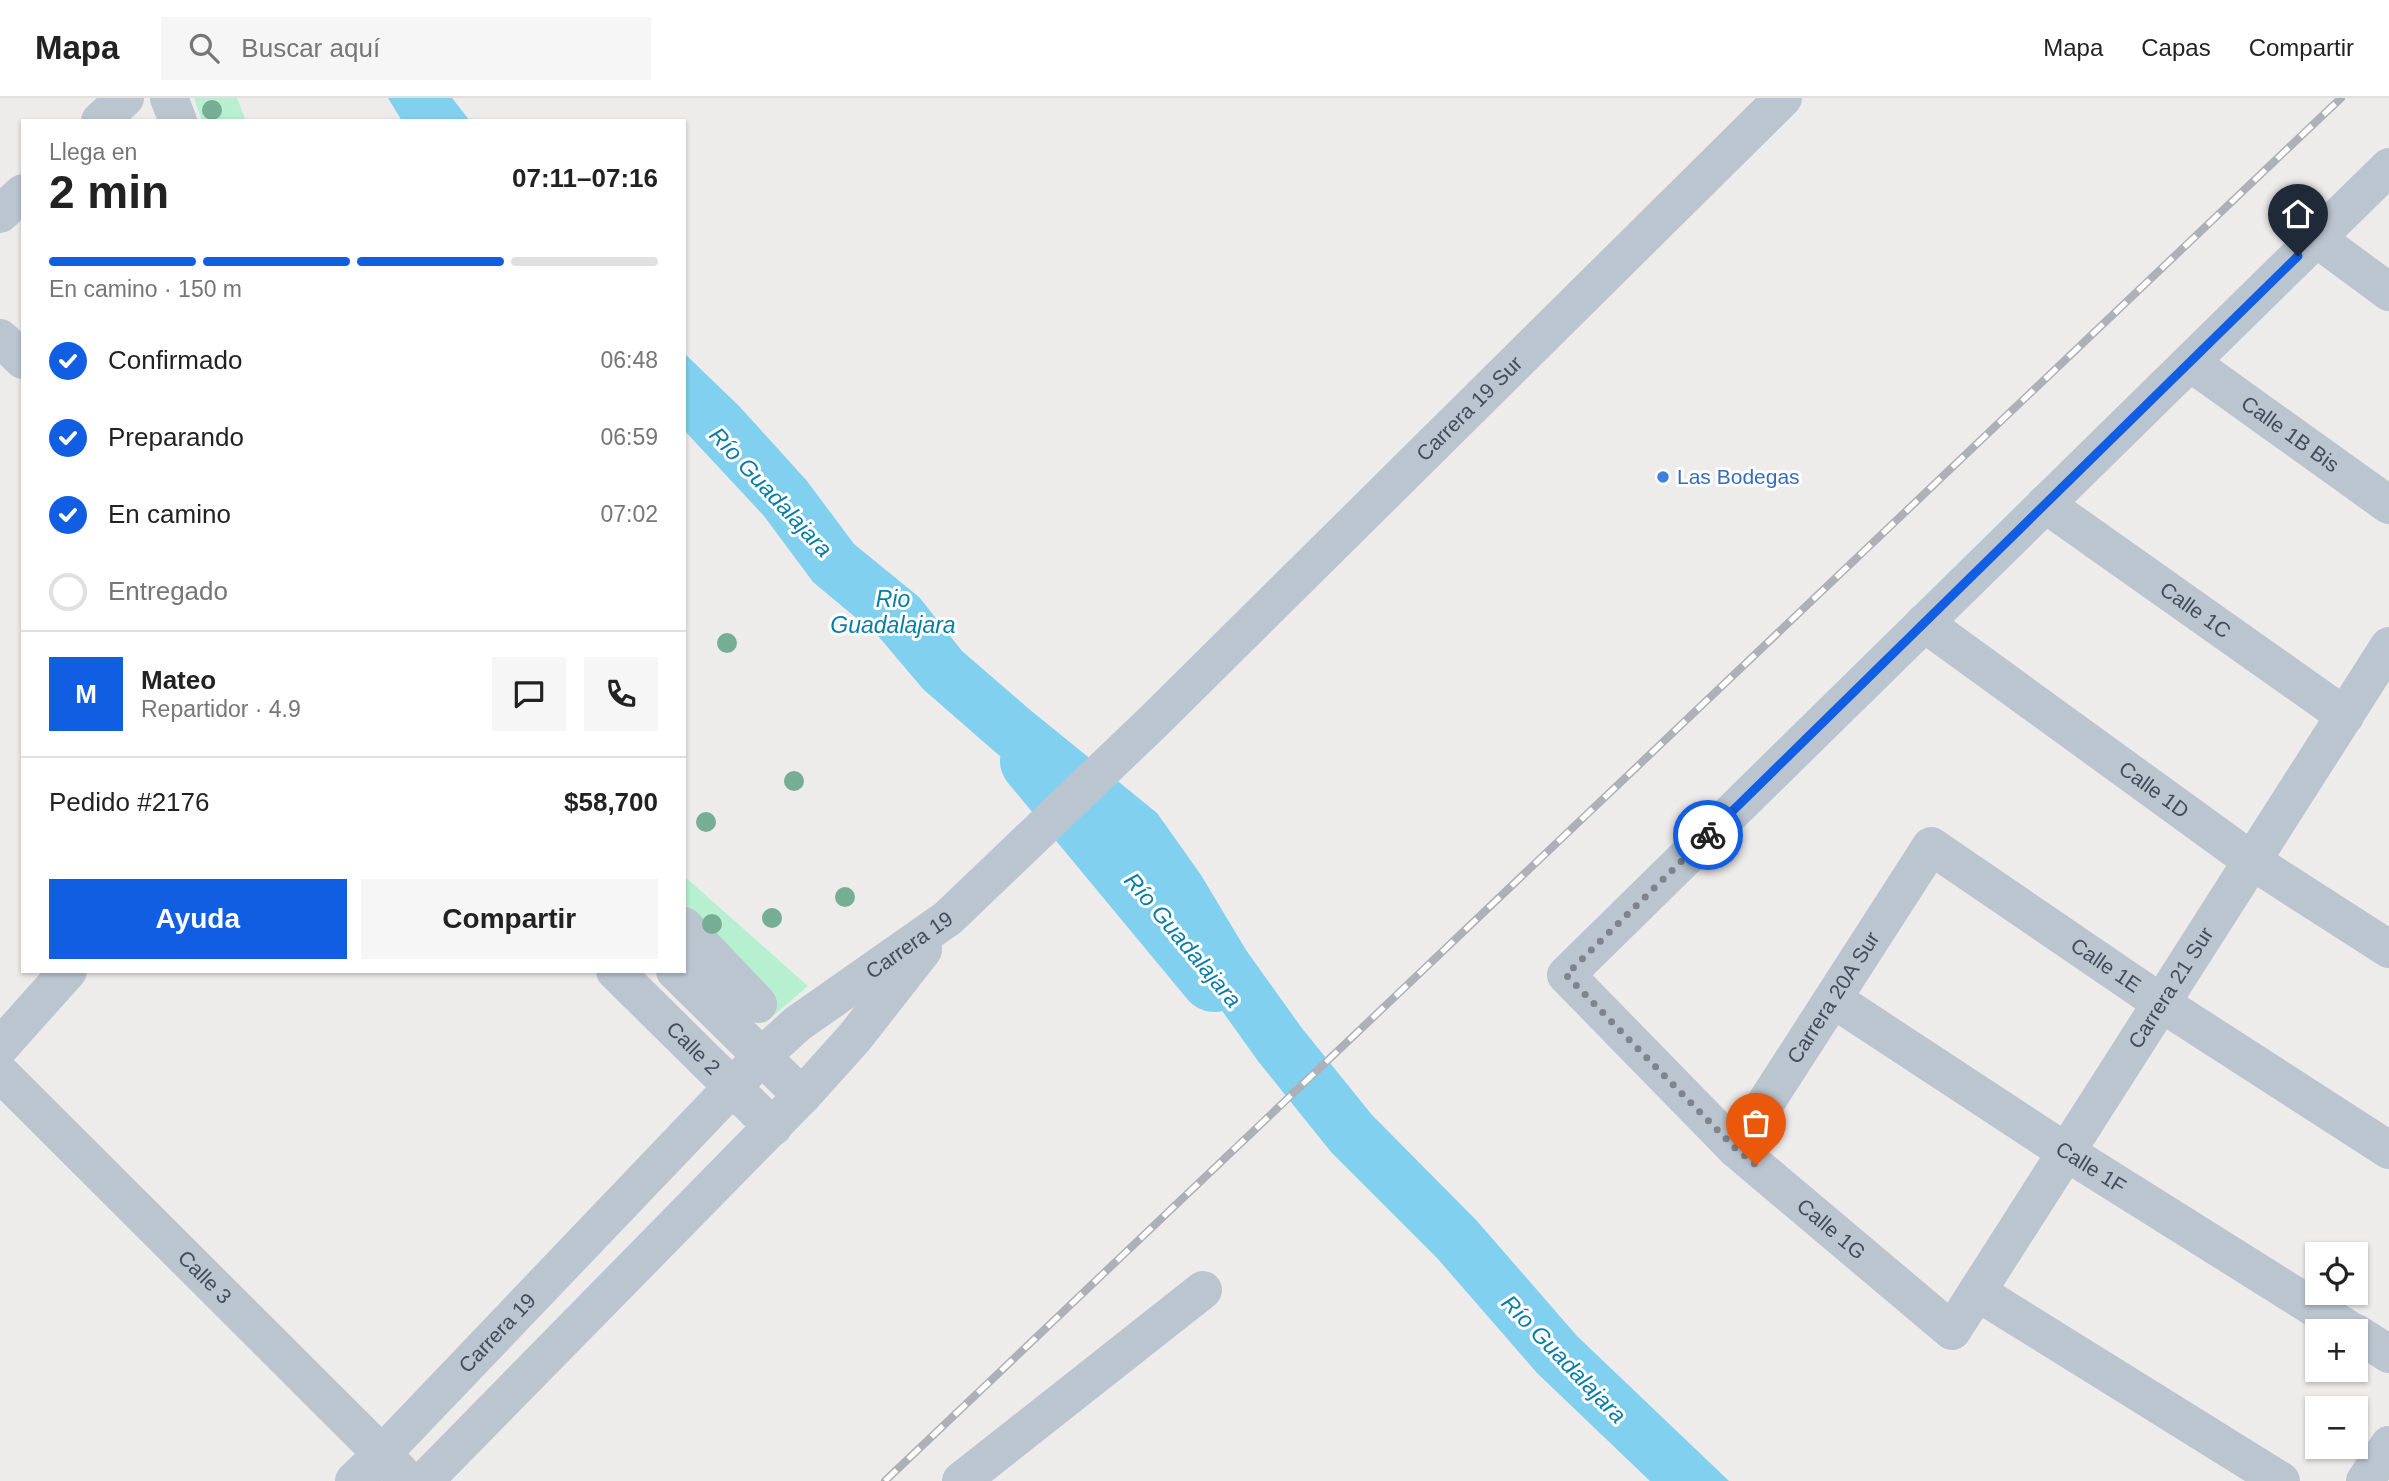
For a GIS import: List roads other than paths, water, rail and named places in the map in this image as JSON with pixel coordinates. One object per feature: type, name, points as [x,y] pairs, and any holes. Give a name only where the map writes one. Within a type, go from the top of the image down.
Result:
[{"type":"street","points":[[169,98],[176,119]]},
{"type":"street","points":[[195,98],[202,119]]},
{"type":"street","name":"Carrera 19 Sur","points":[[948,918],[1156,719],[1783,98]]},
{"type":"street","points":[[1924,623],[2389,167]]},
{"type":"street","points":[[0,214],[21,195]]},
{"type":"street","points":[[2316,238],[2389,292]]},
{"type":"street","points":[[0,338],[21,358]]},
{"type":"street","name":"Calle 1B Bis","points":[[2191,363],[2389,505]]},
{"type":"street","name":"Calle 1C","points":[[2045,505],[2345,716]]},
{"type":"street","name":"Calle 1D","points":[[1924,623],[2252,861],[2389,949]]},
{"type":"street","name":"Calle 1G","points":[[1924,623],[1566,975],[1736,1149],[1952,1331]]},
{"type":"street","name":"Carrera 21 Sur","points":[[1952,1331],[2345,716],[2384,666]]},
{"type":"street","name":"Carrera 20A Sur","points":[[1736,1149],[1931,846]]},
{"type":"street","name":"Calle 1E","points":[[1931,846],[2161,1003],[2389,1150]]},
{"type":"street","name":"Carrera 19","points":[[354,1481],[762,1056],[797,1024],[948,918]]},
{"type":"street","name":"Carrera 19","points":[[424,1481],[802,1096],[855,1037],[948,918]]},
{"type":"street","points":[[686,928],[758,1004]]},
{"type":"street","points":[[0,1047],[66,973]]},
{"type":"street","name":"Calle 2","points":[[617,973],[773,1127]]},
{"type":"street","name":"Calle 2","points":[[677,973],[802,1096]]},
{"type":"street","name":"Calle 1F","points":[[1833,999],[2066,1152],[2332,1319]]},
{"type":"street","name":"Calle 3","points":[[0,1073],[409,1481]]},
{"type":"street","points":[[961,1481],[1203,1290]]},
{"type":"street","points":[[1977,1292],[2281,1481]]},
{"type":"street","name":"Calle 1F","points":[[2368,1341],[2389,1354]]},
{"type":"street","points":[[2365,1481],[2389,1444]]},
{"type":"water","points":[[388,98],[452,98],[468,119],[401,119]]},
{"type":"water","name":"Rio Guadalajara","points":[[686,355],[739,406],[807,481],[854,544],[919,597],[962,651],[1157,813],[1201,875],[1246,950],[1301,1027],[1372,1115],[1477,1221],[1577,1336],[1729,1481],[1650,1481],[1537,1373],[1437,1258],[1331,1152],[1258,1061],[1200,980],[1154,905],[1116,851],[923,689],[879,637],[813,582],[764,516],[686,432]]},
{"type":"waterway","name":"Río Guadalajara","points":[[1034,761],[1214,978]]},
{"type":"railway","points":[[885,1481],[2341,98]]},
{"type":"place","name":"Las Bodegas","points":[[1663,477]]}]
